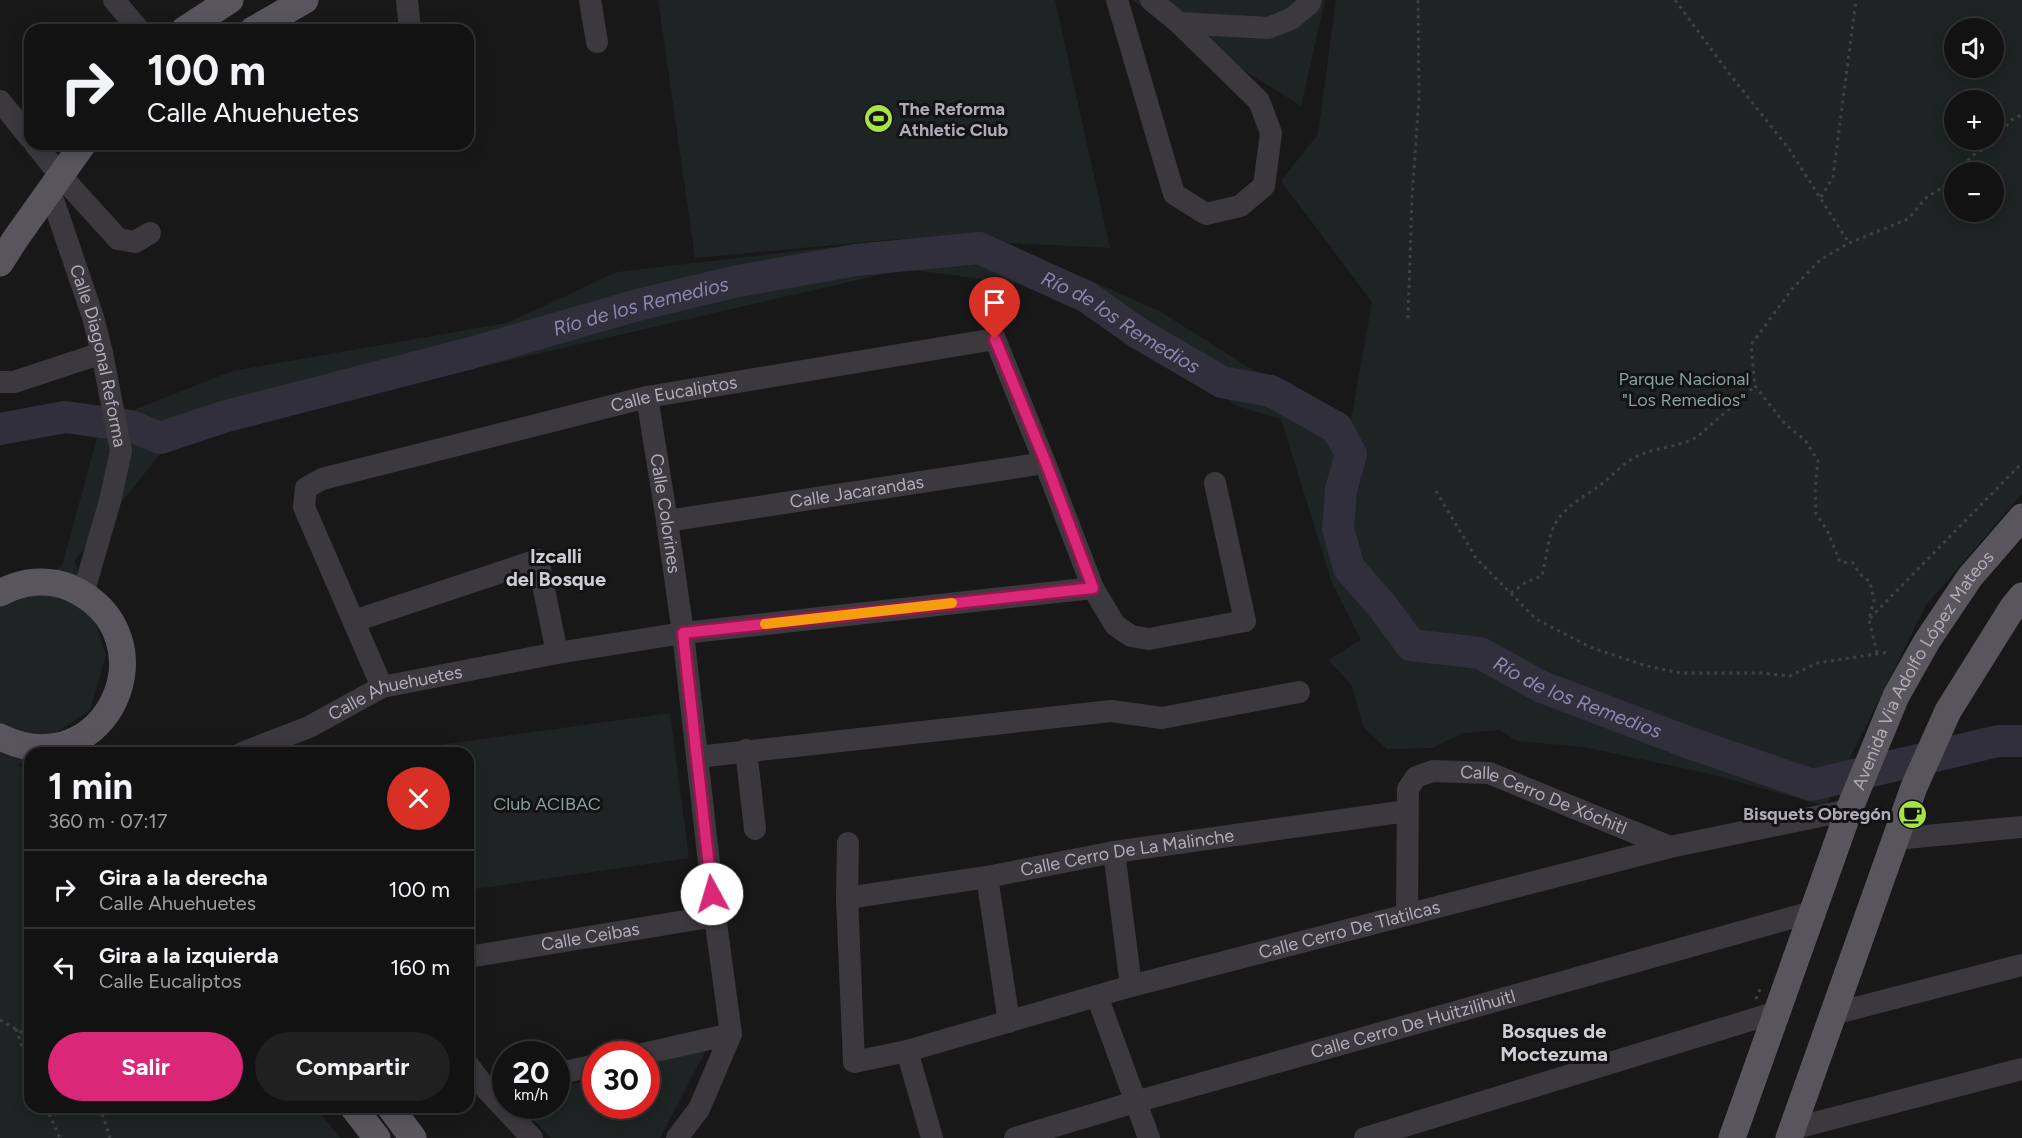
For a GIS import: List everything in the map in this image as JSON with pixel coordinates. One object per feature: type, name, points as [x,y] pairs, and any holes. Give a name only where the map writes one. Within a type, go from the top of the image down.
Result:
[{"type":"main road","points":[[193,24],[230,0]]},
{"type":"main road","points":[[263,24],[305,0]]},
{"type":"main road","points":[[0,263],[15,238],[79,150]]},
{"type":"main road","name":"Avenida Via Adolfo López Mateos","points":[[1732,1138],[1854,798],[1896,696],[1927,641],[1970,577],[2022,517]]},
{"type":"main road","points":[[0,593],[27,583],[46,582],[65,586],[83,594],[105,613],[119,638],[123,666],[118,695],[89,745],[50,747]]},
{"type":"main road","points":[[1790,1134],[1914,787],[1948,711],[2019,604]]},
{"type":"main road","points":[[14,742],[39,747]]},
{"type":"main road","points":[[358,1113],[377,1138]]},
{"type":"main road","points":[[394,1113],[413,1138]]},
{"type":"street","points":[[114,0],[134,24]]},
{"type":"street","points":[[407,0],[409,24]]},
{"type":"street","points":[[590,0],[597,42]]},
{"type":"street","points":[[1117,0],[1174,194],[1206,214],[1240,206],[1264,186],[1271,133],[1259,101],[1179,23],[1150,0]]},
{"type":"street","points":[[1179,23],[1268,28],[1291,19],[1311,0]]},
{"type":"street","points":[[0,101],[24,131]]},
{"type":"street","points":[[38,150],[55,183],[118,239],[135,242],[150,233]]},
{"type":"street","name":"Calle Diagonal Reforma","points":[[55,183],[102,353],[120,445],[110,501],[83,594]]},
{"type":"street","name":"Calle Eucaliptos","points":[[382,687],[304,507],[306,488],[322,479],[646,397],[995,339],[1046,463],[1093,588],[1115,625],[1131,636],[1149,639],[1245,621],[1215,483]]},
{"type":"street","points":[[0,382],[14,382],[102,353]]},
{"type":"street","name":"Calle Colorines","points":[[646,397],[668,521],[683,633],[730,1034]]},
{"type":"street","name":"Calle Jacarandas","points":[[668,521],[1046,463]]},
{"type":"street","points":[[354,621],[538,560],[557,653]]},
{"type":"street","name":"Calle Ahuehuetes","points":[[257,747],[309,727],[382,687],[557,653],[683,633],[1093,588]]},
{"type":"street","points":[[697,757],[1111,711],[1162,718],[1299,692]]},
{"type":"street","points":[[747,750],[756,829]]},
{"type":"street","name":"Calle Cerro De Xóchitl","points":[[1407,811],[1408,789],[1416,777],[1433,771],[1489,773],[1670,847]]},
{"type":"street","name":"Calle Cerro De Tlatilcas","points":[[848,898],[854,1062],[907,1051],[1131,986],[1854,798]]},
{"type":"street","points":[[1407,811],[1407,915]]},
{"type":"street","name":"Calle Cerro De La Malinche","points":[[848,898],[987,877],[1114,852],[1407,811]]},
{"type":"street","points":[[1895,838],[2022,826]]},
{"type":"street","points":[[848,843],[848,898]]},
{"type":"street","points":[[1114,852],[1131,986]]},
{"type":"street","points":[[987,877],[1009,1022]]},
{"type":"street","name":"Calle Cerro De Huitzilihuitl","points":[[1015,1138],[1135,1102],[1812,912]]},
{"type":"street","name":"Calle Ceibas","points":[[474,956],[715,916]]},
{"type":"street","points":[[1833,1014],[2022,965]]},
{"type":"street","points":[[1097,996],[1149,1138]]},
{"type":"street","points":[[1365,1138],[1777,1012]]},
{"type":"street","points":[[660,1050],[730,1034]]},
{"type":"street","points":[[677,1138],[699,1109],[730,1034]]},
{"type":"street","points":[[907,1051],[932,1138]]},
{"type":"street","points":[[1790,1134],[2022,1069]]},
{"type":"street","points":[[474,1070],[492,1085]]},
{"type":"street","points":[[518,1119],[532,1138]]},
{"type":"path","points":[[1408,318],[1412,198],[1419,97],[1418,0]]},
{"type":"path","points":[[1675,0],[1789,149],[1849,243]]},
{"type":"path","points":[[1820,198],[1833,177],[1856,0]]},
{"type":"path","points":[[1967,162],[1972,156],[1992,144],[2011,120],[2022,115]]},
{"type":"path","points":[[1877,653],[1869,620],[1874,600],[1870,582],[1853,564],[1840,562],[1827,530],[1816,514],[1815,488],[1818,461],[1805,440],[1785,424],[1755,386],[1751,345],[1792,289],[1820,260],[1849,243],[1908,219],[1926,198],[1944,186]]},
{"type":"path","points":[[1511,593],[1526,582],[1542,576],[1553,527],[1561,516],[1638,455],[1687,442],[1697,437],[1755,386]]},
{"type":"path","points":[[1869,620],[2022,463]]},
{"type":"path","points":[[1436,491],[1476,558],[1536,619],[1590,647],[1643,665],[1680,673],[1739,672],[1790,676],[1817,663],[1889,652]]},
{"type":"path","points":[[0,1020],[24,1034]]},
{"type":"path","points":[[16,1029],[24,1051]]},
{"type":"path","points":[[48,1113],[60,1138]]},
{"type":"path","points":[[102,1113],[110,1138]]},
{"type":"green space","name":"The Reforma Athletic Club","points":[[658,0],[1055,0],[1110,248],[909,238],[695,258]]},
{"type":"green space","points":[[1132,0],[1325,0],[1301,106]]},
{"type":"green space","name":"Parque Nacional \"Los Remedios\"","points":[[1336,0],[2022,0],[2022,494],[1926,605],[1826,806],[1710,774],[1584,747],[1517,741],[1499,730],[1463,733],[1432,748],[1387,749],[1364,728],[1351,684],[1328,660],[1361,640],[1332,583],[1281,419],[1237,406],[1179,366],[1037,286],[905,269],[299,409],[162,452],[74,561],[106,655],[90,710],[57,732],[40,747],[24,747],[24,761],[19,765],[24,770],[24,1113],[321,1113],[340,1138],[0,1138],[0,593],[6,600],[62,566],[101,423],[232,371],[507,323],[617,272],[842,246],[992,244],[1078,275],[1161,312],[1248,367],[1302,394],[1347,442],[1372,302],[1281,181],[1318,134]]},
{"type":"green space","name":"Club ACIBAC","points":[[670,713],[689,858],[474,889],[474,747],[424,747]]},
{"type":"green space","points":[[706,1050],[660,1138],[551,1138],[533,1119],[570,1119],[570,1085],[582,1081],[582,1119],[660,1119],[660,1062]]},
{"type":"waterway","name":"Río de los Remedios","points":[[0,429],[65,417],[131,426],[160,438],[223,417],[471,353],[634,306],[733,282],[856,260],[979,248],[1087,297],[1138,333],[1222,382],[1271,391],[1337,428],[1351,454],[1341,490],[1338,529],[1349,568],[1383,607],[1411,645],[1480,653],[1542,687],[1690,743],[1812,785],[1998,741],[2022,741]]},
{"type":"slow traffic","points":[[765,624],[952,603]]},
{"type":"place","name":"The Reforma Athletic Club","points":[[878,119]]},
{"type":"place","name":"Bisquets Obregón","points":[[1912,814]]},
{"type":"district","name":"Izcalli del Bosque","points":[[556,568]]},
{"type":"district","name":"Bosques de Moctezuma","points":[[1554,1042]]},
{"type":"route","points":[[712,894],[683,633],[1093,588],[1046,463],[995,339]]}]
